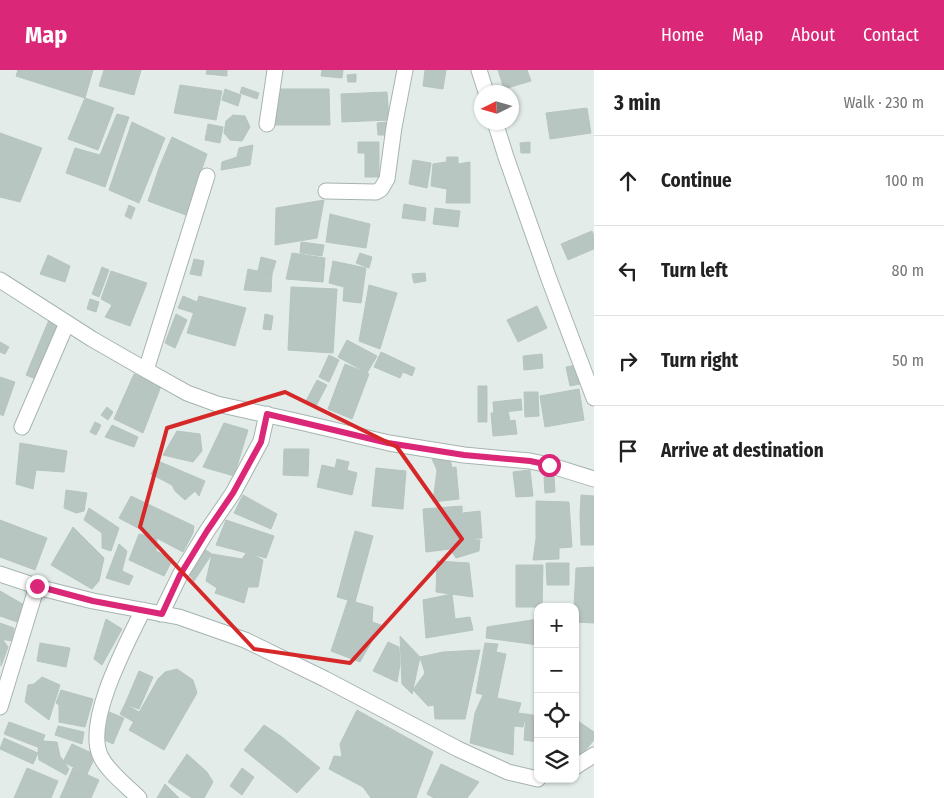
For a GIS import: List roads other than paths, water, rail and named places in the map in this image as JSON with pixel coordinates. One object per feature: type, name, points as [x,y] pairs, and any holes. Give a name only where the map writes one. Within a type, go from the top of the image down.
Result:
[{"type":"street","points":[[267,124],[275,70]]},
{"type":"street","points":[[326,191],[376,192],[384,186],[387,179],[404,70]]},
{"type":"street","points":[[479,70],[484,85]]},
{"type":"street","points":[[498,130],[549,279],[591,381],[594,398]]},
{"type":"street","points":[[146,370],[206,176]]},
{"type":"street","points":[[0,280],[146,370],[187,392],[217,404],[388,443],[464,455],[530,461],[594,479]]},
{"type":"street","points":[[22,427],[67,323]]},
{"type":"street","points":[[162,614],[180,575],[233,493],[261,442],[267,414]]},
{"type":"street","points":[[0,574],[93,601],[179,618],[245,640],[326,679],[466,753],[508,772],[534,778]]},
{"type":"street","points":[[0,707],[37,586]]},
{"type":"street","points":[[138,798],[104,762],[97,745],[96,734],[98,718],[110,682],[143,610]]},
{"type":"street","points":[[579,765],[594,755]]}]
